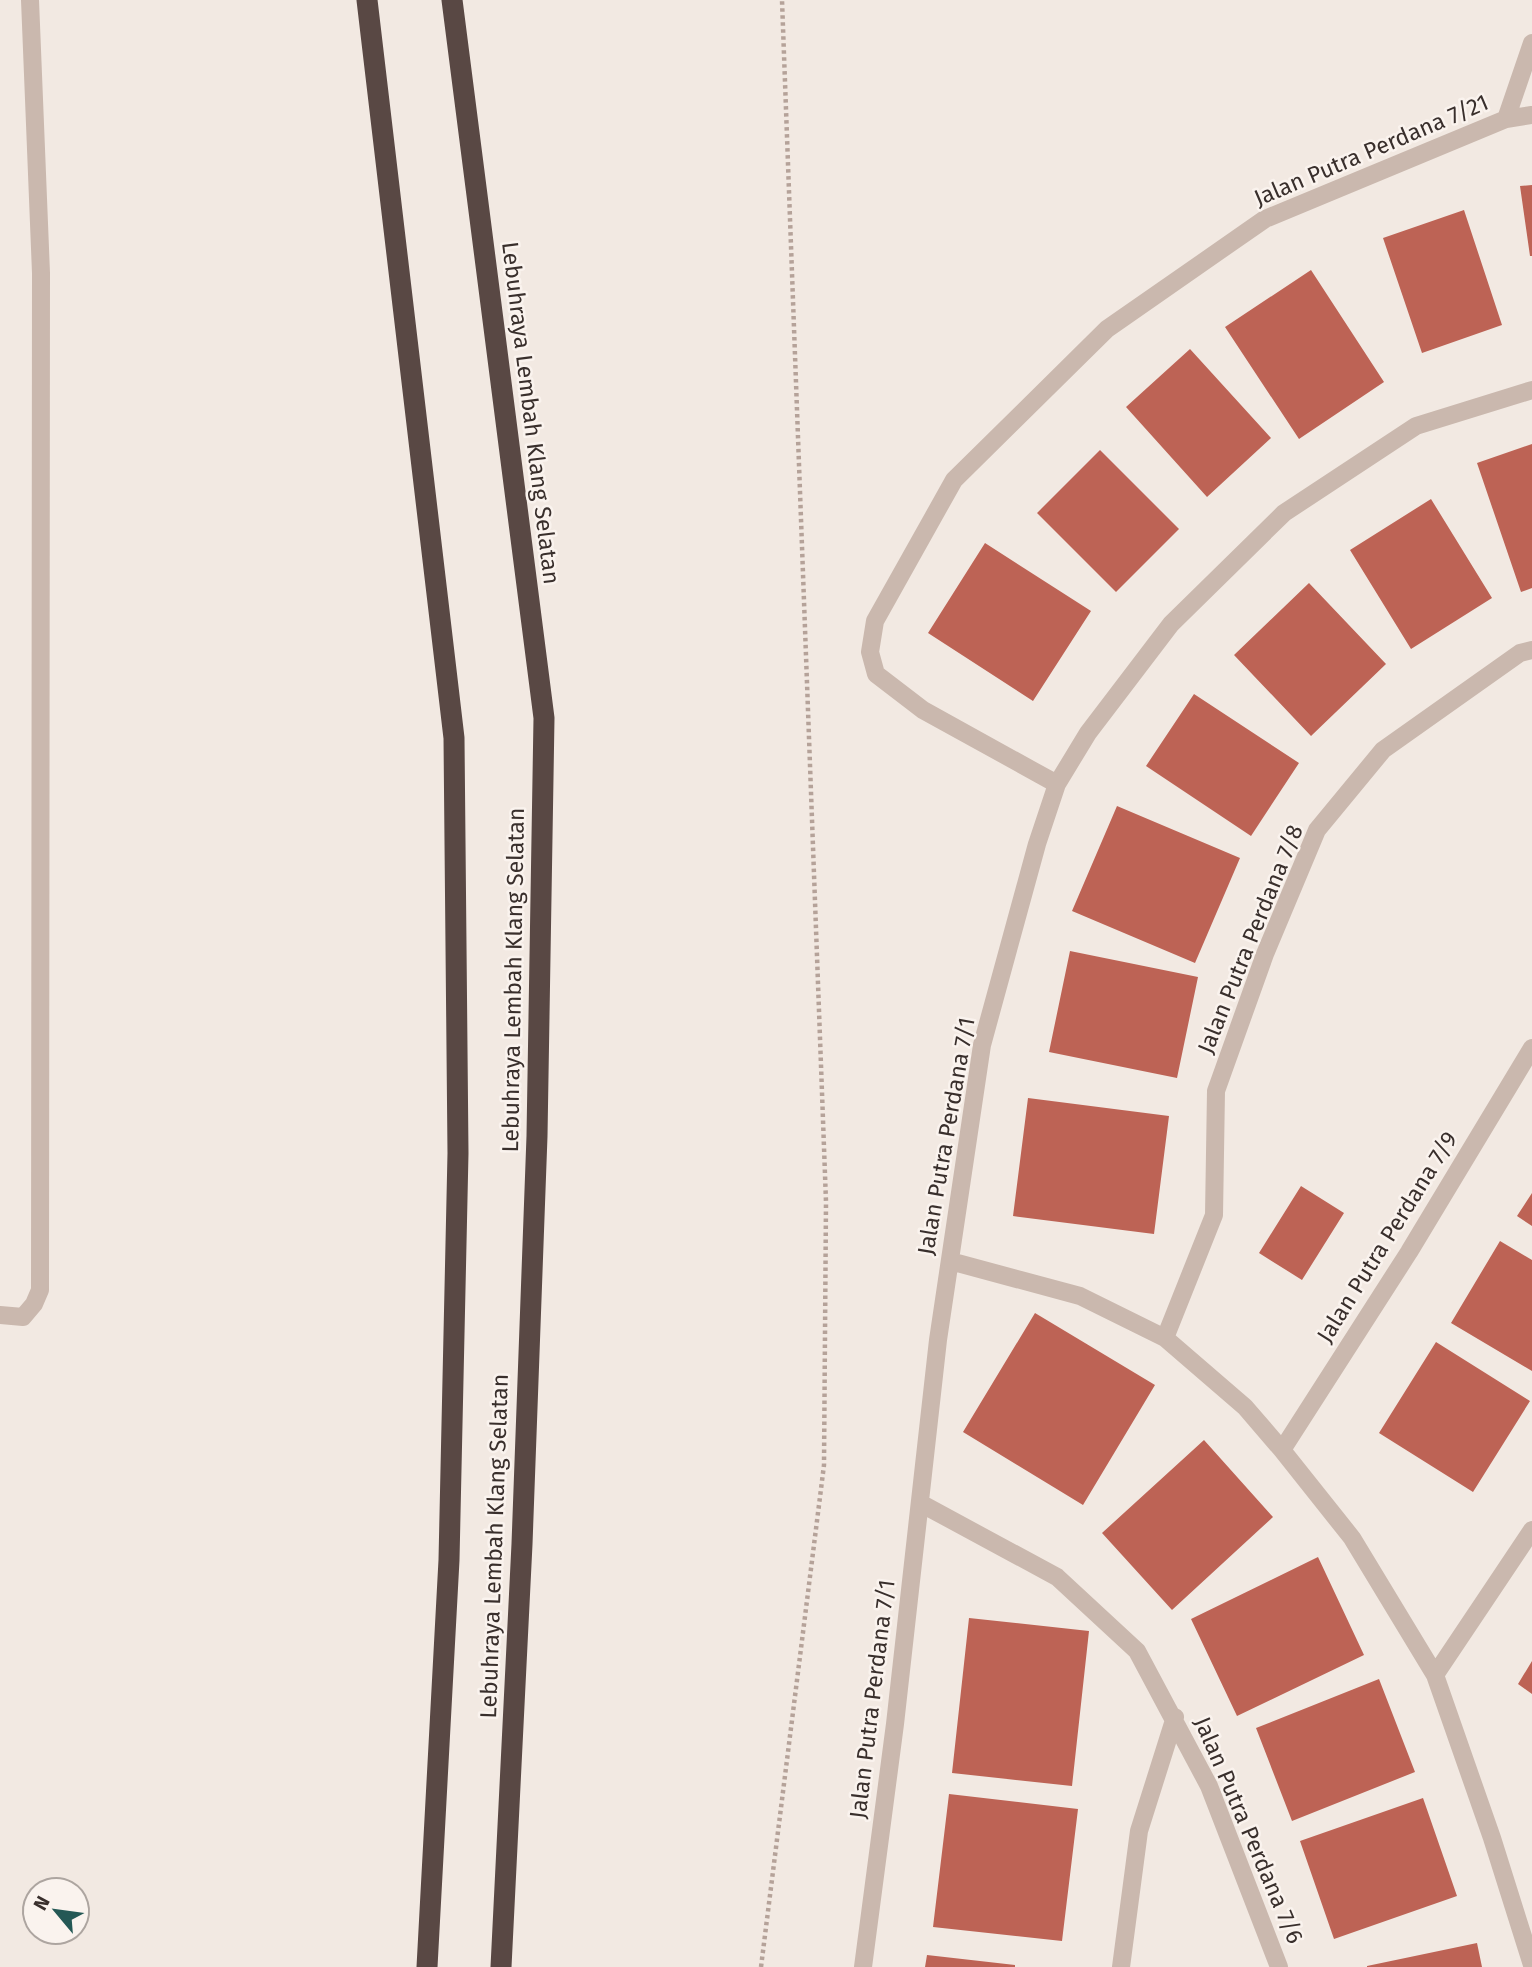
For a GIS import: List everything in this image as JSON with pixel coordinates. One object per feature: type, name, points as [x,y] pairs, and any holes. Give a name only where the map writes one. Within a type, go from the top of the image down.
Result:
[{"type":"highway","name":"Lebuhraya Lembah Klang Selatan","points":[[367,0],[454,738],[458,1153],[449,1560],[427,1967]]},
{"type":"highway","name":"Lebuhraya Lembah Klang Selatan","points":[[452,0],[544,718],[537,1136],[522,1544],[501,1967]]},
{"type":"street","points":[[0,1315],[23,1317],[34,1304],[40,1290],[41,273],[30,0]]},
{"type":"street","points":[[1506,119],[1532,43]]},
{"type":"street","name":"Jalan Putra Perdana 7/21","points":[[1057,783],[923,710],[876,674],[870,653],[875,621],[954,480],[1107,329],[1265,219],[1506,119],[1532,116]]},
{"type":"street","name":"Jalan Putra Perdana 7/1","points":[[863,1967],[950,1261],[982,1045],[1037,844],[1057,783],[1088,733],[1171,624],[1284,513],[1416,426],[1532,390]]},
{"type":"street","name":"Jalan Putra Perdana 7/8","points":[[1165,1338],[1214,1215],[1216,1091],[1265,954],[1317,830],[1383,750],[1520,653],[1532,650]]},
{"type":"street","name":"Jalan Putra Perdana 7/9","points":[[1282,1450],[1409,1252],[1532,1048]]},
{"type":"street","points":[[950,1261],[1080,1296],[1165,1338],[1245,1407],[1282,1450],[1352,1538],[1435,1675],[1492,1838],[1532,1965]]},
{"type":"street","name":"Jalan Putra Perdana 7/6","points":[[920,1503],[1057,1577],[1137,1651],[1175,1717],[1209,1786],[1279,1967]]},
{"type":"street","points":[[1435,1675],[1532,1530]]},
{"type":"street","points":[[1121,1967],[1139,1831],[1175,1717]]},
{"type":"path","points":[[761,1967],[825,1451],[826,1202],[782,0]]},
{"type":"building","points":[[1532,185],[1532,256],[1530,256],[1520,186]]},
{"type":"building","points":[[1464,210],[1502,325],[1422,353],[1383,238]]},
{"type":"building","points":[[1311,270],[1384,382],[1299,439],[1225,327]]},
{"type":"building","points":[[1190,349],[1271,438],[1207,497],[1126,407]]},
{"type":"building","points":[[1532,444],[1532,588],[1521,592],[1477,463]]},
{"type":"building","points":[[1100,450],[1179,529],[1116,592],[1037,513]]},
{"type":"building","points":[[1431,499],[1492,598],[1411,649],[1350,550]]},
{"type":"building","points":[[985,543],[1091,611],[1033,701],[928,633]]},
{"type":"building","points":[[1309,583],[1386,664],[1311,736],[1234,655]]},
{"type":"building","points":[[1194,694],[1299,763],[1251,836],[1146,766]]},
{"type":"building","points":[[1117,806],[1240,858],[1195,963],[1072,911]]},
{"type":"building","points":[[1070,951],[1198,977],[1177,1078],[1049,1052]]},
{"type":"building","points":[[1028,1098],[1169,1116],[1154,1234],[1013,1216]]},
{"type":"building","points":[[1301,1186],[1344,1213],[1302,1280],[1259,1253]]},
{"type":"building","points":[[1532,1193],[1532,1226],[1517,1216]]},
{"type":"building","points":[[1500,1241],[1532,1260],[1532,1371],[1451,1323]]},
{"type":"building","points":[[1035,1313],[1155,1385],[1083,1505],[963,1432]]},
{"type":"building","points":[[1436,1342],[1530,1401],[1473,1492],[1379,1433]]},
{"type":"building","points":[[1204,1440],[1273,1517],[1172,1610],[1102,1533]]},
{"type":"building","points":[[1318,1557],[1364,1655],[1237,1716],[1191,1619]]},
{"type":"building","points":[[969,1618],[1089,1631],[1072,1786],[952,1773]]},
{"type":"building","points":[[1532,1661],[1532,1694],[1518,1684]]},
{"type":"building","points":[[1379,1679],[1415,1772],[1292,1821],[1256,1728]]},
{"type":"building","points":[[949,1794],[1078,1809],[1062,1941],[933,1927]]},
{"type":"building","points":[[1423,1798],[1457,1896],[1334,1939],[1300,1841]]},
{"type":"building","points":[[1477,1943],[1482,1967],[1367,1967],[1367,1966]]},
{"type":"building","points":[[927,1955],[1015,1965],[1015,1967],[925,1967]]}]
